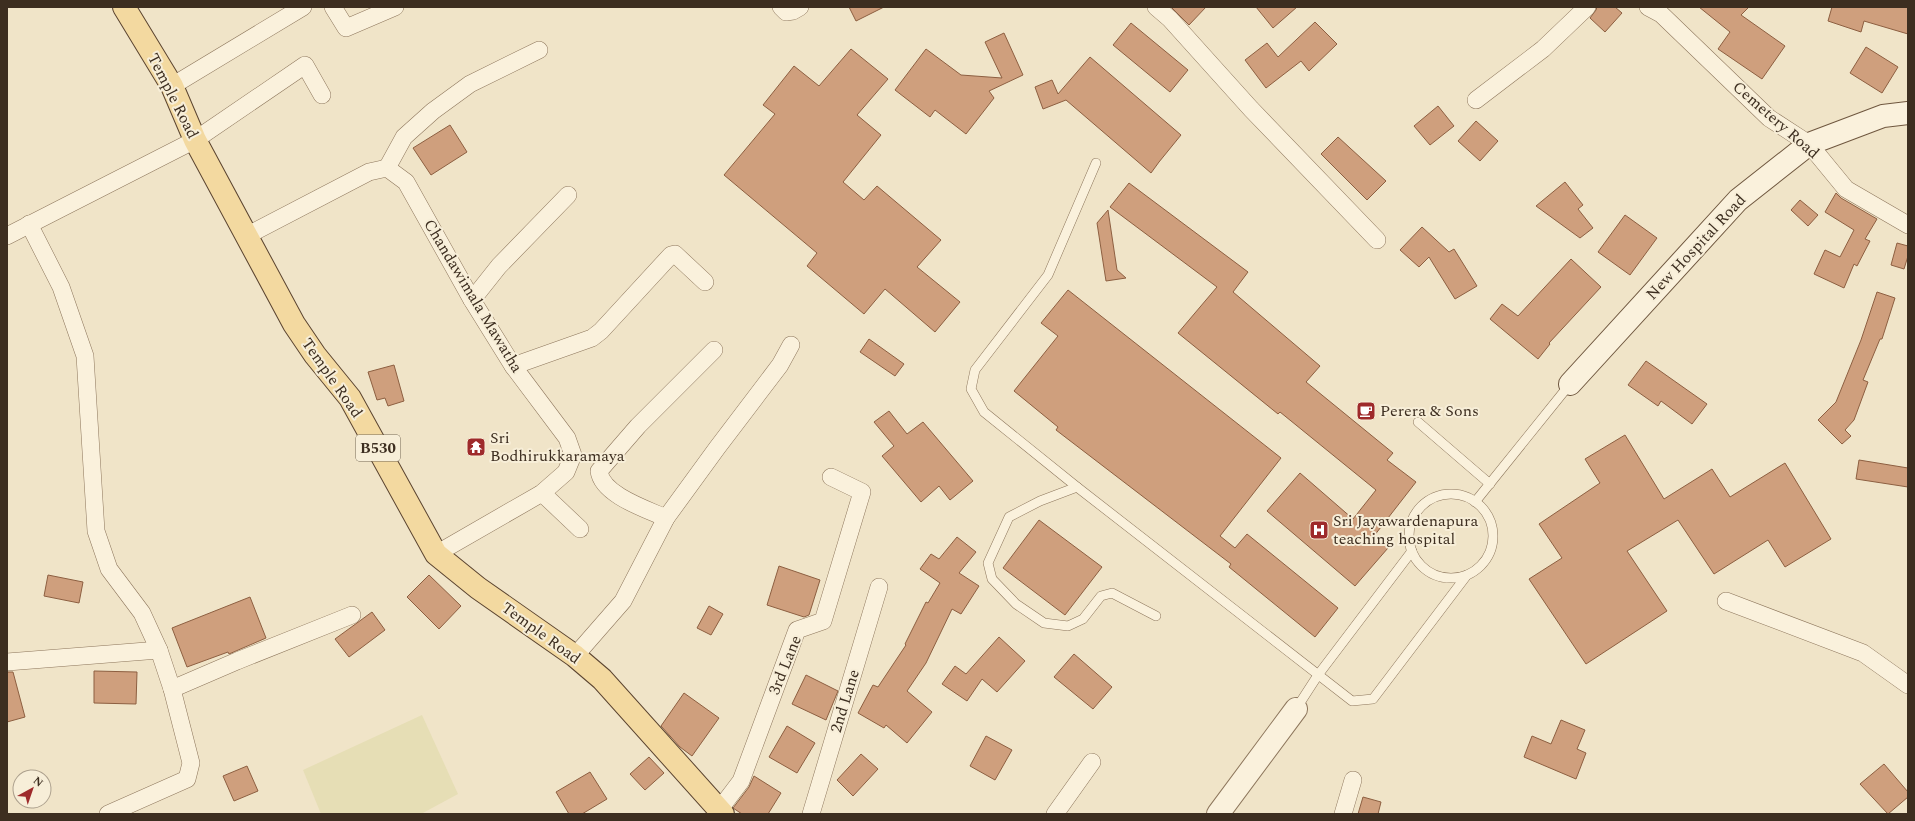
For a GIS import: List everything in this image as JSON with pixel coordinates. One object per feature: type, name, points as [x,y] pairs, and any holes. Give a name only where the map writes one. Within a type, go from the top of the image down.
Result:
[{"type":"main road","name":"Temple Road","points":[[124,7],[172,86],[195,140],[294,324],[315,355],[350,398],[436,554],[478,588],[575,656],[602,679],[721,812]]},
{"type":"main road","name":"New Hospital Road","points":[[1570,384],[1738,200],[1809,144],[1883,116],[1908,113]]},
{"type":"main road","points":[[1218,814],[1296,709]]},
{"type":"street","points":[[172,86],[303,7]]},
{"type":"street","points":[[333,7],[346,28],[395,7]]},
{"type":"street","points":[[781,7],[786,12],[793,11],[800,7]]},
{"type":"street","points":[[1156,7],[1170,20],[1251,109],[1377,240]]},
{"type":"street","points":[[1476,100],[1543,49],[1587,7]]},
{"type":"street","name":"Cemetery Road","points":[[1648,7],[1661,14],[1769,118],[1809,144],[1846,189],[1908,225]]},
{"type":"street","points":[[246,236],[369,172],[387,168],[404,138],[433,111],[470,84],[538,50]]},
{"type":"street","points":[[7,236],[195,140],[305,65],[322,95]]},
{"type":"street","name":"Chandawimala Mawatha","points":[[387,168],[406,182],[472,300],[513,366],[567,438],[573,455],[566,472],[542,493],[436,554]]},
{"type":"street","points":[[472,300],[499,266],[568,195]]},
{"type":"street","points":[[29,224],[61,287],[85,356],[96,531],[109,569],[142,614],[159,650],[172,689],[191,764],[187,779],[108,814]]},
{"type":"street","points":[[513,366],[592,338],[601,331],[671,255],[675,254],[705,282]]},
{"type":"street","points":[[575,656],[623,601],[666,518],[780,365],[791,345]]},
{"type":"street","points":[[666,518],[618,496],[600,479],[598,471],[638,426],[714,350]]},
{"type":"street","name":"3rd Lane","points":[[721,812],[741,782],[797,630],[823,621],[862,492],[831,477]]},
{"type":"street","points":[[542,493],[580,529]]},
{"type":"street","name":"2nd Lane","points":[[811,814],[880,587]]},
{"type":"street","points":[[1726,601],[1863,653],[1908,685]]},
{"type":"street","points":[[172,689],[236,661],[352,615]]},
{"type":"street","points":[[7,662],[159,650]]},
{"type":"street","points":[[1055,814],[1092,762]]},
{"type":"street","points":[[1343,814],[1353,780]]},
{"type":"lane","points":[[1096,163],[1048,275],[976,370],[971,389],[984,412],[1077,487],[1352,702],[1373,699],[1467,575]]},
{"type":"lane","points":[[1475,502],[1570,384]]},
{"type":"lane","points":[[1418,422],[1490,484]]},
{"type":"lane","points":[[1077,487],[1040,501],[1009,517],[988,563],[992,579],[1016,604],[1044,622],[1068,626],[1083,619],[1101,596],[1112,592],[1156,616]]},
{"type":"lane","points":[[1450,494],[1463,496],[1475,502],[1484,511],[1490,522],[1493,534],[1491,547],[1486,559],[1478,568],[1467,575],[1454,578],[1441,577],[1428,572],[1418,562],[1412,551],[1409,538],[1410,525],[1416,513],[1425,503],[1436,496],[1450,494]]},
{"type":"lane","points":[[1296,709],[1318,675],[1412,551]]},
{"type":"shaded area","points":[[422,715],[458,794],[421,814],[321,814],[303,770]]},
{"type":"building","points":[[849,7],[884,7],[856,21]]},
{"type":"building","points":[[1171,7],[1206,7],[1189,25]]},
{"type":"building","points":[[1256,7],[1297,7],[1273,28]]},
{"type":"building","points":[[1597,7],[1615,7],[1622,13],[1605,32],[1590,18]]},
{"type":"building","points":[[1699,7],[1749,7],[1741,15],[1785,46],[1762,79],[1718,49],[1730,32]]},
{"type":"building","points":[[1832,7],[1908,7],[1908,34],[1864,21],[1861,32],[1828,21]]},
{"type":"building","points":[[1315,22],[1337,44],[1309,71],[1301,61],[1266,88],[1245,60],[1267,43],[1278,57]]},
{"type":"building","points":[[1131,23],[1188,70],[1170,92],[1113,45]]},
{"type":"building","points":[[1004,33],[1023,75],[989,91],[994,98],[966,134],[935,110],[930,117],[895,90],[926,49],[961,75],[1002,78],[985,42]]},
{"type":"building","points":[[1866,47],[1898,67],[1882,93],[1850,73]]},
{"type":"building","points":[[851,49],[888,79],[857,115],[881,135],[843,182],[864,200],[877,186],[941,240],[917,267],[960,302],[935,332],[885,289],[864,314],[807,266],[817,253],[724,175],[775,114],[763,105],[794,66],[819,86]]},
{"type":"building","points":[[1090,57],[1181,135],[1151,173],[1066,100],[1043,109],[1035,87],[1052,80],[1058,94]]},
{"type":"building","points":[[1438,106],[1454,126],[1430,145],[1414,126]]},
{"type":"building","points":[[1476,121],[1498,141],[1480,161],[1458,141]]},
{"type":"building","points":[[450,125],[467,152],[431,175],[413,148]]},
{"type":"building","points":[[1338,137],[1386,181],[1367,200],[1321,154]]},
{"type":"building","points":[[1565,182],[1583,205],[1578,209],[1593,228],[1580,238],[1536,206]]},
{"type":"building","points":[[1129,183],[1248,272],[1233,292],[1320,366],[1306,382],[1393,453],[1387,460],[1416,482],[1374,536],[1388,548],[1355,586],[1267,511],[1300,473],[1353,519],[1376,490],[1280,412],[1278,414],[1178,333],[1217,287],[1110,207]]},
{"type":"building","points":[[1836,193],[1841,198],[1877,219],[1865,239],[1870,241],[1857,266],[1854,264],[1844,288],[1814,274],[1825,250],[1840,257],[1854,230],[1825,212]]},
{"type":"building","points":[[1800,200],[1818,215],[1808,226],[1791,210]]},
{"type":"building","points":[[1108,210],[1117,270],[1126,278],[1106,281],[1097,223]]},
{"type":"building","points":[[1625,215],[1657,238],[1630,275],[1598,252]]},
{"type":"building","points":[[1422,227],[1449,252],[1454,249],[1477,286],[1455,299],[1429,257],[1419,267],[1400,250]]},
{"type":"building","points":[[1897,243],[1908,246],[1908,256],[1904,269],[1891,265]]},
{"type":"building","points":[[1571,259],[1601,287],[1549,343],[1550,344],[1538,359],[1490,319],[1502,304],[1518,316]]},
{"type":"building","points":[[1068,290],[1281,458],[1220,536],[1235,548],[1247,534],[1338,608],[1315,637],[1229,567],[1231,564],[1056,430],[1058,427],[1014,391],[1058,336],[1041,323]]},
{"type":"building","points":[[1877,292],[1895,298],[1882,339],[1880,339],[1863,380],[1868,382],[1854,420],[1845,430],[1851,436],[1842,444],[1818,420],[1836,402],[1861,340]]},
{"type":"building","points":[[869,339],[904,364],[895,376],[860,352]]},
{"type":"building","points":[[1646,361],[1707,404],[1692,424],[1661,401],[1658,406],[1628,385]]},
{"type":"building","points":[[394,365],[404,401],[388,406],[385,398],[377,400],[368,372]]},
{"type":"building","points":[[889,411],[907,434],[923,422],[973,481],[950,500],[939,486],[921,502],[882,456],[894,446],[874,422]]},
{"type":"building","points":[[1625,435],[1664,499],[1712,469],[1730,497],[1785,463],[1831,539],[1785,567],[1768,540],[1714,574],[1678,520],[1627,551],[1667,611],[1586,664],[1529,579],[1562,558],[1539,524],[1600,483],[1585,459]]},
{"type":"building","points":[[1859,460],[1908,468],[1908,487],[1856,479]]},
{"type":"building","points":[[1039,520],[1102,567],[1065,615],[1003,568]]},
{"type":"building","points":[[957,537],[976,552],[959,573],[979,586],[961,614],[952,609],[926,663],[907,691],[932,712],[907,743],[886,725],[884,728],[858,713],[873,685],[878,687],[906,645],[905,644],[926,602],[928,603],[940,583],[920,569],[931,554],[939,559]]},
{"type":"building","points":[[779,566],[820,580],[809,615],[804,617],[767,605]]},
{"type":"building","points":[[48,575],[83,582],[79,603],[44,596]]},
{"type":"building","points":[[429,575],[461,606],[439,629],[407,597]]},
{"type":"building","points":[[250,597],[266,638],[229,654],[228,652],[187,667],[172,628]]},
{"type":"building","points":[[709,606],[723,614],[711,635],[697,628]]},
{"type":"building","points":[[372,612],[385,630],[349,657],[335,639]]},
{"type":"building","points":[[999,637],[1025,661],[997,692],[982,679],[967,701],[942,684],[955,666],[966,674]]},
{"type":"building","points":[[1074,654],[1112,687],[1093,709],[1054,677]]},
{"type":"building","points":[[94,671],[137,672],[136,704],[94,703]]},
{"type":"building","points":[[7,672],[13,672],[25,717],[7,722]]},
{"type":"building","points":[[806,675],[838,691],[826,720],[792,704]]},
{"type":"building","points":[[684,693],[719,718],[692,756],[680,747],[661,726]]},
{"type":"building","points":[[1561,720],[1585,730],[1577,749],[1586,753],[1576,779],[1524,757],[1532,736],[1551,744]]},
{"type":"building","points":[[787,726],[815,743],[797,773],[769,757]]},
{"type":"building","points":[[986,736],[1012,750],[995,780],[970,766]]},
{"type":"building","points":[[861,754],[878,769],[853,796],[837,780]]},
{"type":"building","points":[[649,757],[664,773],[645,790],[630,774]]},
{"type":"building","points":[[1884,764],[1908,792],[1908,797],[1888,814],[1860,784]]},
{"type":"building","points":[[247,766],[258,791],[234,801],[223,776]]},
{"type":"building","points":[[590,772],[607,799],[582,814],[569,814],[556,792]]},
{"type":"building","points":[[754,776],[781,793],[768,814],[742,814],[733,808],[749,787]]},
{"type":"building","points":[[1363,797],[1381,802],[1378,814],[1358,814]]},
{"type":"place","name":"Perera & Sons","points":[[1366,411]]},
{"type":"place","name":"Sri Bodhirukkaramaya","points":[[476,447]]},
{"type":"place","name":"Sri Jayawardenapura teaching hospital","points":[[1319,530]]}]
